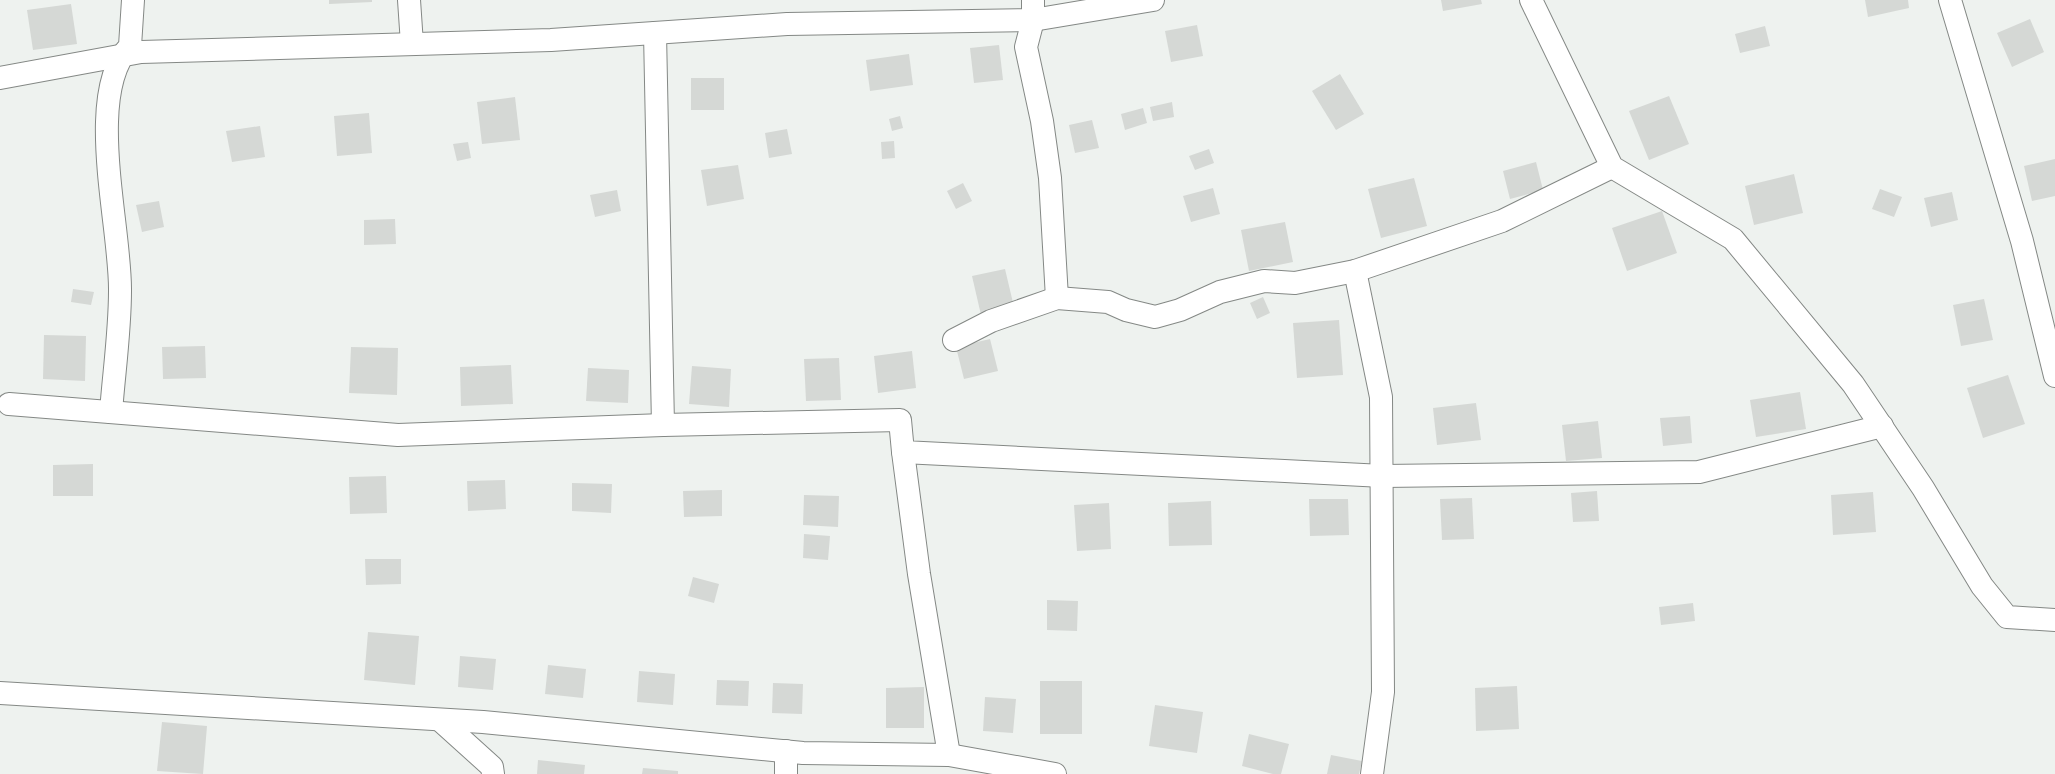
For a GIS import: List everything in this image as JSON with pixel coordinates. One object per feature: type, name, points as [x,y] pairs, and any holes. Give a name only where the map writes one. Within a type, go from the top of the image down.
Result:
[{"type":"street","points":[[111,412],[120,290],[106,119],[110,85],[121,55],[130,46],[133,0]]},
{"type":"street","points":[[409,0],[412,44]]},
{"type":"street","points":[[0,78],[141,52],[551,40],[787,24],[1033,10],[1153,0]]},
{"type":"street","points":[[1531,0],[1612,167],[1733,239],[1853,384],[1923,488],[1982,586],[2007,617],[2055,620]]},
{"type":"street","points":[[1950,0],[2022,241],[2055,376]]},
{"type":"street","points":[[1033,10],[1026,47],[1042,120],[1050,178],[1057,298]]},
{"type":"street","points":[[655,33],[663,425]]},
{"type":"street","points":[[954,340],[991,320],[1057,298],[1108,302],[1126,310],[1155,317],[1180,310],[1220,292],[1264,281],[1294,283],[1355,271],[1502,221],[1612,167]]},
{"type":"street","points":[[1355,271],[1381,397],[1383,476],[1383,692],[1372,774]]},
{"type":"street","points":[[8,404],[398,435],[663,425],[900,420],[919,574],[949,755]]},
{"type":"street","points":[[903,452],[1383,476],[1522,473],[1699,472],[1882,426]]},
{"type":"street","points":[[0,693],[483,722],[786,751],[949,755],[1055,774]]},
{"type":"street","points":[[440,720],[492,767],[494,774]]},
{"type":"street","points":[[786,751],[786,774]]},
{"type":"building","points":[[329,0],[372,0],[372,2],[329,4]]},
{"type":"building","points":[[1441,0],[1481,0],[1482,4],[1443,11]]},
{"type":"building","points":[[1865,0],[1908,0],[1909,8],[1868,17]]},
{"type":"building","points":[[71,4],[77,44],[33,50],[27,10]]},
{"type":"building","points":[[2030,19],[2044,52],[2012,67],[1997,33]]},
{"type":"building","points":[[1197,25],[1203,56],[1171,62],[1165,31]]},
{"type":"building","points":[[1765,26],[1770,46],[1740,53],[1735,34]]},
{"type":"building","points":[[999,45],[1003,80],[974,83],[970,48]]},
{"type":"building","points":[[909,54],[913,85],[870,91],[866,60]]},
{"type":"building","points":[[1340,74],[1364,114],[1336,130],[1312,91]]},
{"type":"building","points":[[691,78],[724,78],[724,110],[691,110]]},
{"type":"building","points":[[1669,96],[1689,144],[1649,160],[1629,111]]},
{"type":"building","points":[[515,97],[520,140],[482,144],[477,102]]},
{"type":"building","points":[[1172,102],[1174,117],[1153,121],[1150,107]]},
{"type":"building","points":[[1143,108],[1147,123],[1125,130],[1121,114]]},
{"type":"building","points":[[369,113],[372,153],[337,156],[334,116]]},
{"type":"building","points":[[900,116],[903,128],[892,131],[889,119]]},
{"type":"building","points":[[1092,120],[1099,148],[1075,153],[1069,125]]},
{"type":"building","points":[[260,126],[265,157],[232,162],[226,131]]},
{"type":"building","points":[[787,129],[792,154],[769,158],[765,133]]},
{"type":"building","points":[[894,141],[895,158],[882,159],[881,142]]},
{"type":"building","points":[[468,142],[471,158],[457,161],[453,144]]},
{"type":"building","points":[[1209,149],[1214,163],[1195,170],[1189,156]]},
{"type":"building","points":[[2055,159],[2055,196],[2032,201],[2024,166]]},
{"type":"building","points":[[1536,162],[1543,190],[1510,199],[1503,171]]},
{"type":"building","points":[[738,165],[744,199],[707,206],[701,170]]},
{"type":"building","points":[[1794,174],[1803,213],[1754,225],[1745,186]]},
{"type":"building","points":[[1414,178],[1427,226],[1381,238],[1368,189]]},
{"type":"building","points":[[963,183],[972,201],[956,209],[947,191]]},
{"type":"building","points":[[1213,188],[1220,214],[1191,222],[1183,196]]},
{"type":"building","points":[[1880,189],[1902,197],[1894,217],[1872,209]]},
{"type":"building","points":[[617,190],[621,211],[595,217],[590,195]]},
{"type":"building","points":[[1952,192],[1958,220],[1931,227],[1924,198]]},
{"type":"building","points":[[159,201],[164,227],[142,232],[136,205]]},
{"type":"building","points":[[1662,211],[1677,253],[1627,271],[1612,228]]},
{"type":"building","points":[[395,219],[396,244],[364,245],[364,220]]},
{"type":"building","points":[[1285,222],[1293,262],[1249,271],[1241,230]]},
{"type":"building","points":[[1005,269],[1014,307],[981,315],[972,276]]},
{"type":"building","points":[[73,289],[94,292],[91,305],[71,302]]},
{"type":"building","points":[[1263,297],[1270,313],[1257,319],[1250,303]]},
{"type":"building","points":[[1984,299],[1993,340],[1961,346],[1953,305]]},
{"type":"building","points":[[1339,320],[1343,375],[1297,378],[1293,323]]},
{"type":"building","points":[[44,335],[86,336],[85,381],[43,379]]},
{"type":"building","points":[[990,339],[998,371],[964,379],[956,347]]},
{"type":"building","points":[[205,346],[206,378],[163,379],[162,347]]},
{"type":"building","points":[[351,347],[398,348],[397,395],[349,393]]},
{"type":"building","points":[[912,351],[916,388],[878,393],[874,356]]},
{"type":"building","points":[[839,358],[841,400],[806,401],[804,359]]},
{"type":"building","points":[[511,365],[513,404],[461,406],[460,367]]},
{"type":"building","points":[[692,366],[731,369],[729,407],[689,404]]},
{"type":"building","points":[[588,368],[629,370],[628,403],[586,401]]},
{"type":"building","points":[[2008,375],[2025,424],[1983,438],[1967,388]]},
{"type":"building","points":[[1800,392],[1806,429],[1756,437],[1750,400]]},
{"type":"building","points":[[1476,403],[1481,440],[1437,445],[1433,408]]},
{"type":"building","points":[[1690,416],[1692,443],[1663,446],[1660,418]]},
{"type":"building","points":[[1598,421],[1602,458],[1566,461],[1562,425]]},
{"type":"building","points":[[93,464],[93,496],[53,496],[53,465]]},
{"type":"building","points":[[386,476],[387,513],[350,514],[349,477]]},
{"type":"building","points":[[505,480],[506,509],[468,511],[467,481]]},
{"type":"building","points":[[572,483],[612,484],[611,513],[572,511]]},
{"type":"building","points":[[722,490],[722,516],[684,517],[683,491]]},
{"type":"building","points":[[1597,491],[1599,521],[1573,522],[1571,493]]},
{"type":"building","points":[[1873,492],[1876,532],[1833,535],[1831,495]]},
{"type":"building","points":[[804,495],[839,496],[838,527],[803,525]]},
{"type":"building","points":[[1472,498],[1474,539],[1442,540],[1440,499]]},
{"type":"building","points":[[1309,499],[1348,499],[1349,535],[1310,536]]},
{"type":"building","points":[[1211,501],[1212,545],[1169,546],[1168,503]]},
{"type":"building","points":[[1109,503],[1111,549],[1077,551],[1074,505]]},
{"type":"building","points":[[804,534],[830,536],[828,560],[803,558]]},
{"type":"building","points":[[365,559],[401,559],[401,584],[366,585]]},
{"type":"building","points":[[693,577],[719,584],[714,603],[688,596]]},
{"type":"building","points":[[1047,600],[1078,601],[1077,631],[1047,630]]},
{"type":"building","points":[[1693,603],[1695,621],[1661,625],[1659,607]]},
{"type":"building","points":[[368,632],[419,636],[415,685],[364,680]]},
{"type":"building","points":[[460,656],[496,659],[493,690],[458,687]]},
{"type":"building","points":[[548,665],[586,669],[583,698],[545,694]]},
{"type":"building","points":[[639,671],[675,674],[673,705],[637,702]]},
{"type":"building","points":[[717,680],[749,681],[748,706],[716,705]]},
{"type":"building","points":[[1040,681],[1082,681],[1082,734],[1040,734]]},
{"type":"building","points":[[773,683],[803,684],[802,714],[772,713]]},
{"type":"building","points":[[1517,686],[1519,729],[1476,731],[1475,688]]},
{"type":"building","points":[[924,687],[924,728],[886,728],[886,688]]},
{"type":"building","points":[[985,697],[1016,699],[1013,733],[983,731]]},
{"type":"building","points":[[1155,705],[1203,712],[1197,753],[1149,746]]},
{"type":"building","points":[[162,722],[207,726],[203,774],[157,771]]},
{"type":"building","points":[[1249,734],[1289,744],[1281,774],[1273,774],[1242,766]]},
{"type":"building","points":[[1331,755],[1362,761],[1359,774],[1327,774]]},
{"type":"building","points":[[538,760],[585,765],[584,774],[537,774]]},
{"type":"building","points":[[643,768],[678,771],[678,774],[642,774]]}]
